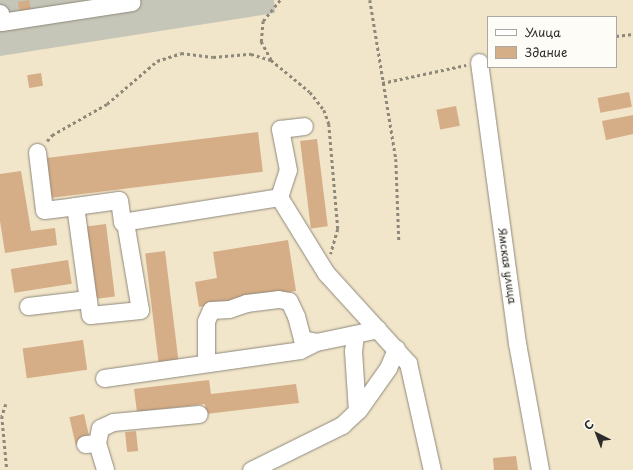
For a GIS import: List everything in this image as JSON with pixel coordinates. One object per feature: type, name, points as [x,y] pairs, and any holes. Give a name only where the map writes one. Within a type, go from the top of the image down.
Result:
[{"type":"lane","points":[[0,13],[1,22],[131,2],[131,0]]},
{"type":"lane","name":"Ямская улица","points":[[479,62],[517,343],[540,470]]},
{"type":"lane","points":[[279,197],[288,170],[280,129],[304,126]]},
{"type":"lane","points":[[37,152],[44,210],[119,200],[122,222],[125,222],[140,310],[90,315],[75,206]]},
{"type":"lane","points":[[279,197],[326,273],[408,363],[432,470]]},
{"type":"lane","points":[[125,222],[279,197]]},
{"type":"lane","points":[[28,306],[88,299]]},
{"type":"lane","points":[[206,363],[206,321],[211,310],[229,309],[246,303],[278,299],[289,301],[296,316],[302,339],[316,342]]},
{"type":"lane","points":[[104,378],[300,350],[316,342],[378,329]]},
{"type":"lane","points":[[355,335],[353,351],[357,411]]},
{"type":"lane","points":[[251,470],[342,425],[357,411],[388,368],[396,349]]},
{"type":"lane","points":[[105,470],[91,444],[100,428],[113,422],[199,414]]},
{"type":"path","points":[[280,0],[263,21],[261,42],[271,60],[310,92],[324,110],[329,124],[338,229],[326,273]]},
{"type":"path","points":[[370,0],[382,83],[396,159],[400,240]]},
{"type":"path","points":[[617,36],[633,34]]},
{"type":"path","points":[[37,152],[52,135],[107,104],[158,62],[180,53],[213,57],[251,54],[271,60]]},
{"type":"path","points":[[382,83],[479,62]]},
{"type":"path","points":[[6,404],[2,416],[7,470]]},
{"type":"shaded area","points":[[0,0],[274,0],[275,13],[0,56]]},
{"type":"building","points":[[29,0],[34,24],[21,26],[18,2]]},
{"type":"building","points":[[41,73],[43,86],[29,88],[27,75]]},
{"type":"building","points":[[629,92],[632,107],[600,113],[598,98]]},
{"type":"building","points":[[456,106],[460,126],[440,129],[436,110]]},
{"type":"building","points":[[633,115],[633,134],[606,140],[602,121]]},
{"type":"building","points":[[258,132],[263,172],[51,198],[47,158]]},
{"type":"building","points":[[317,139],[328,226],[311,228],[300,141]]},
{"type":"building","points":[[21,171],[31,231],[55,228],[57,245],[5,253],[0,221],[0,174]]},
{"type":"building","points":[[106,224],[115,296],[95,299],[86,226]]},
{"type":"building","points":[[288,240],[296,291],[199,307],[195,282],[217,278],[213,252]]},
{"type":"building","points":[[165,251],[179,364],[159,367],[145,253]]},
{"type":"building","points":[[68,260],[72,284],[14,293],[11,269]]},
{"type":"building","points":[[83,340],[87,370],[27,378],[23,348]]},
{"type":"building","points":[[209,380],[211,394],[296,384],[299,403],[206,414],[205,404],[137,412],[134,389]]},
{"type":"building","points":[[84,414],[90,441],[76,445],[69,417]]},
{"type":"building","points":[[136,431],[138,451],[127,452],[125,432]]},
{"type":"building","points":[[516,456],[518,470],[494,470],[493,458]]}]
